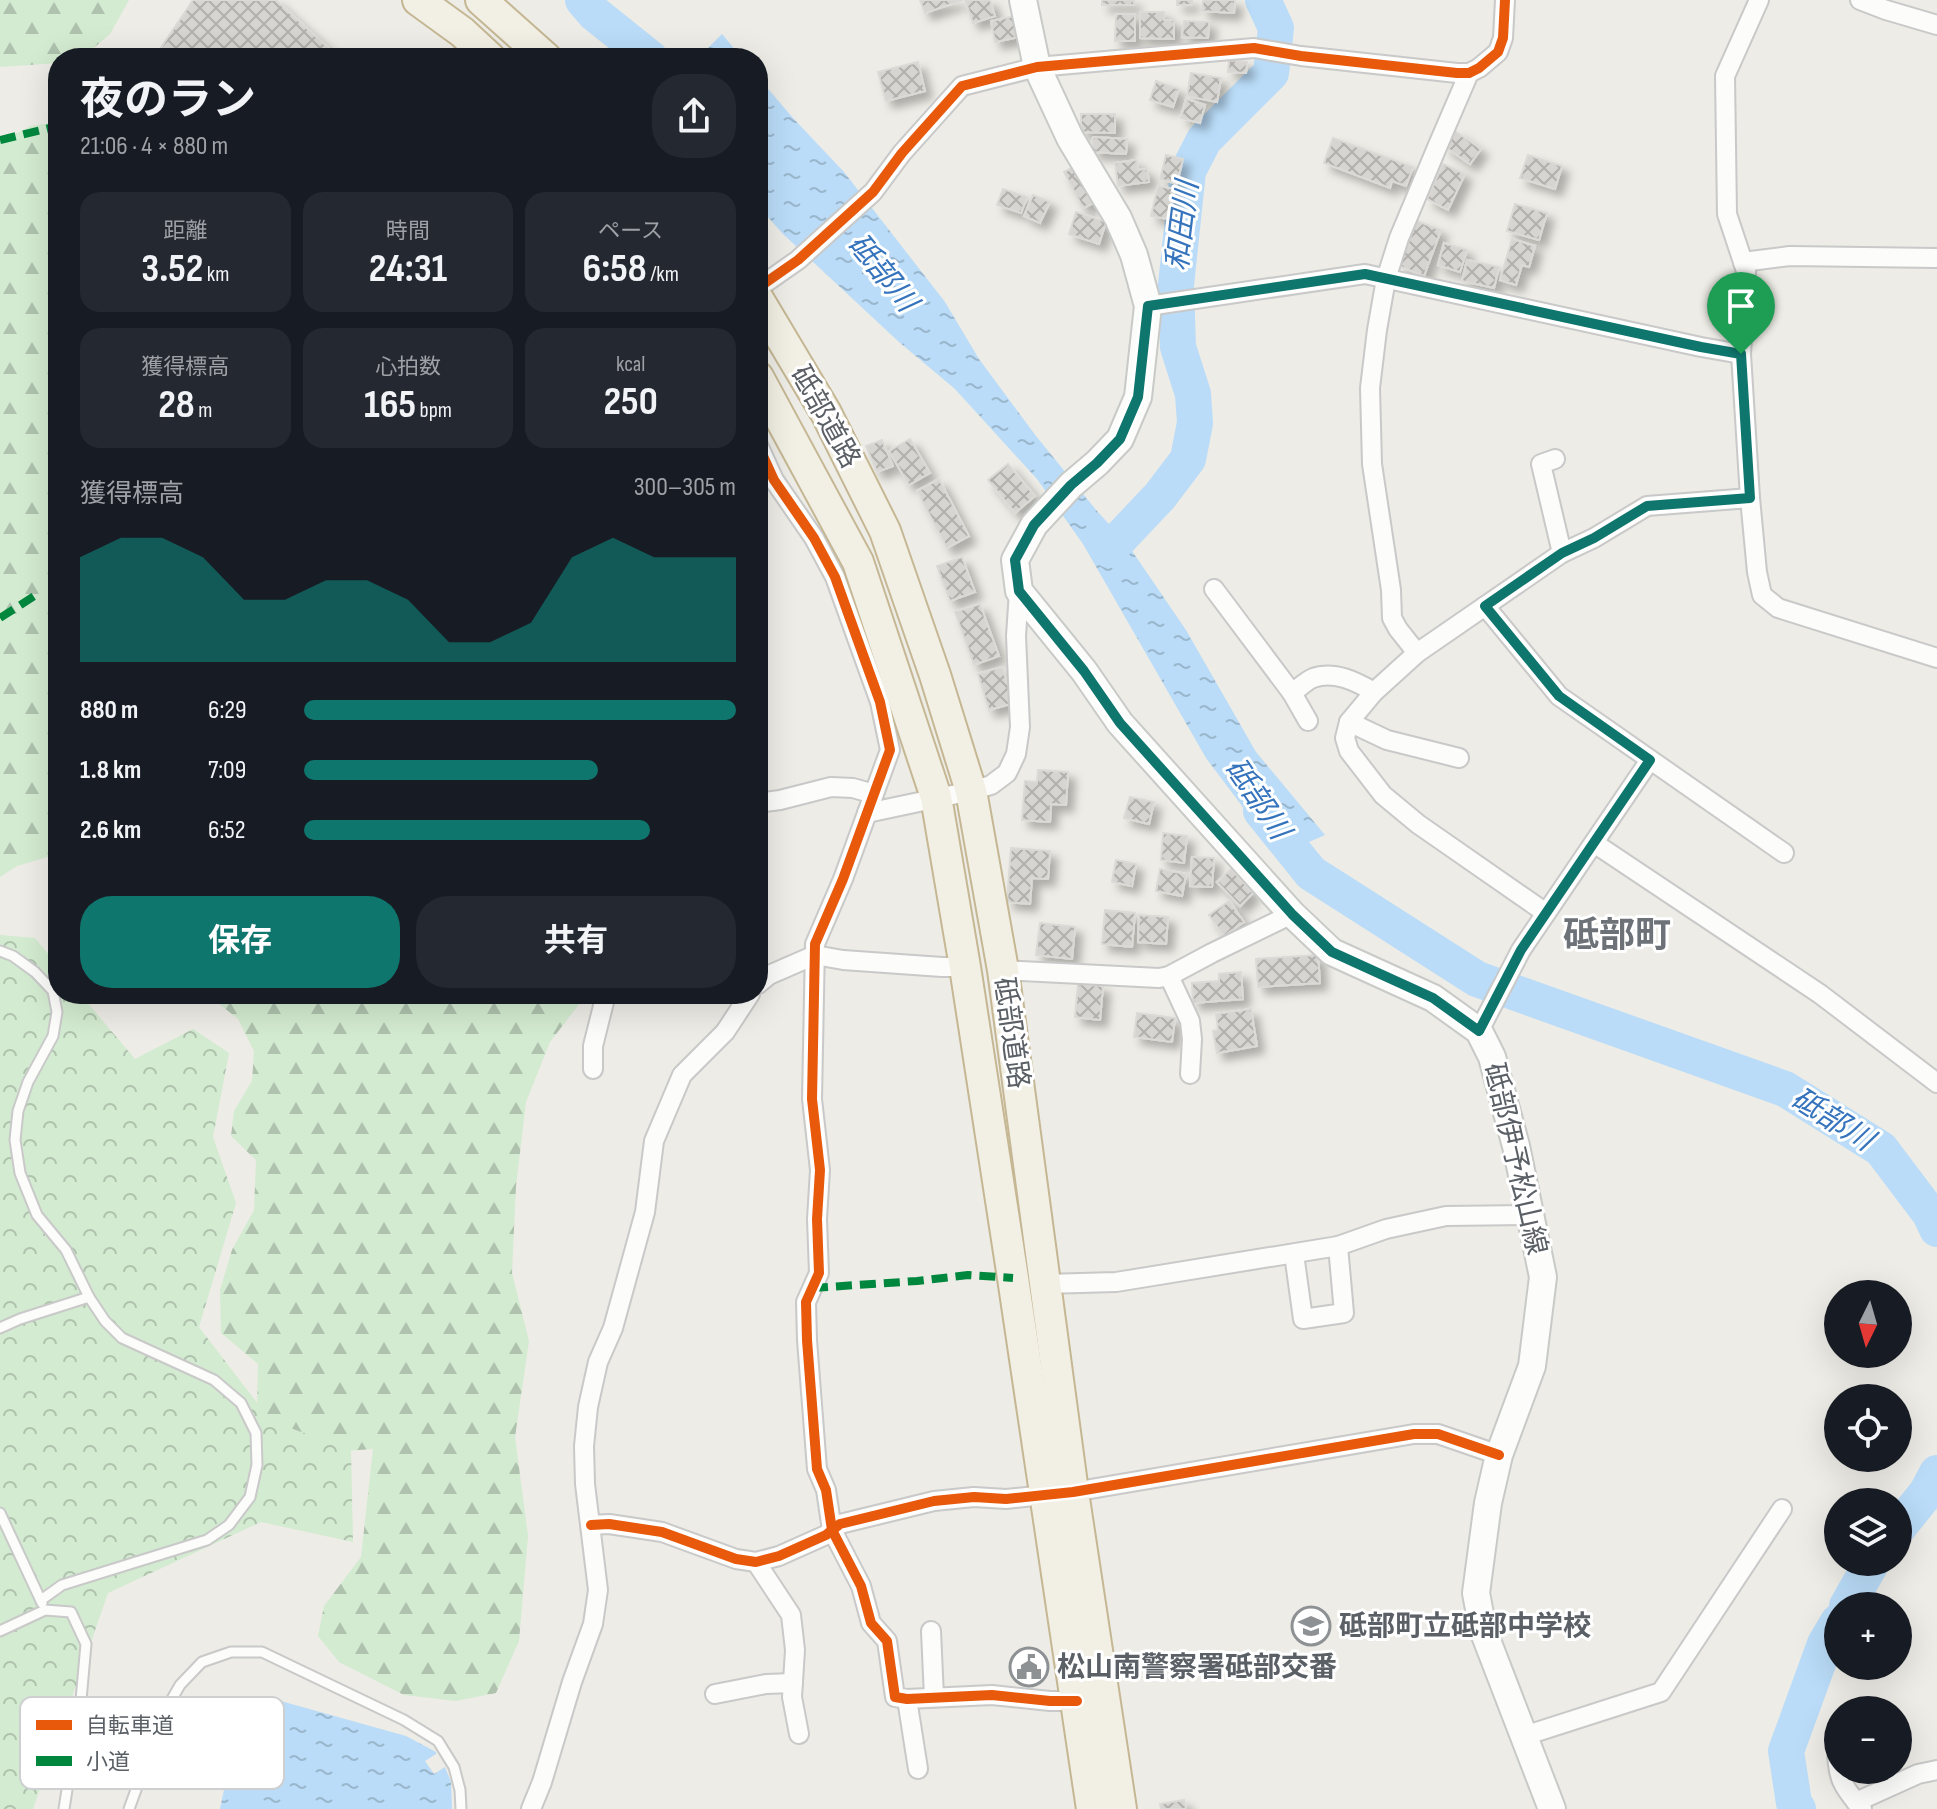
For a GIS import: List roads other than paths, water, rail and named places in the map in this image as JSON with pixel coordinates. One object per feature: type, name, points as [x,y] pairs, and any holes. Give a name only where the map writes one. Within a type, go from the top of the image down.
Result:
[{"type":"highway","points":[[418,0],[479,48]]},
{"type":"highway","points":[[462,32],[480,0],[535,48]]},
{"type":"highway","name":"砥部道路","points":[[768,316],[826,413],[885,531],[971,791],[1003,970],[1045,1284],[1077,1701],[1092,1809]]},
{"type":"highway","name":"砥部道路","points":[[768,396],[858,562],[936,797],[1060,1494],[1121,1809]]},
{"type":"main road","points":[[1019,591],[1015,560],[1034,525],[1120,439],[1138,397],[1153,306],[1118,218],[1070,138],[1037,67],[1023,0]]},
{"type":"main road","name":"砥部伊予松山線","points":[[1019,591],[1084,671],[1120,723],[1292,914],[1332,952],[1433,998],[1479,1031],[1492,1057],[1516,1146],[1543,1277],[1532,1366],[1499,1455],[1485,1518],[1476,1593],[1483,1630],[1552,1809]]},
{"type":"street","points":[[768,281],[798,260],[873,192],[902,153],[962,86],[1037,67],[1254,48],[1301,56],[1469,73],[1498,52],[1503,38],[1505,0]]},
{"type":"street","points":[[1759,0],[1725,76],[1727,214],[1746,271],[1741,354],[1750,498],[1762,595],[1778,608],[1937,658]]},
{"type":"street","points":[[1860,0],[1937,25]]},
{"type":"street","points":[[1417,653],[1392,618],[1391,590],[1372,464],[1370,388],[1386,279],[1405,225],[1469,73]]},
{"type":"street","points":[[1743,262],[1790,256],[1937,258]]},
{"type":"street","points":[[1153,306],[1365,274],[1741,354]]},
{"type":"street","points":[[1555,459],[1541,464],[1562,553]]},
{"type":"street","points":[[768,484],[814,538],[835,577],[880,702],[890,750],[843,879],[815,944],[812,1099],[820,1170],[817,1219],[819,1273],[806,1302],[806,1315],[817,1469],[826,1490],[832,1530],[861,1586],[871,1623],[887,1641],[895,1697],[992,1695],[1077,1701]]},
{"type":"street","points":[[1546,913],[1418,824],[1383,795],[1349,751],[1345,738],[1349,722],[1374,692],[1417,653],[1562,553],[1647,506],[1750,498]]},
{"type":"street","points":[[1214,589],[1292,693],[1308,721]]},
{"type":"street","points":[[867,813],[971,791],[991,785],[1007,773],[1016,754],[1020,727],[1016,636],[1019,591]]},
{"type":"street","points":[[1485,606],[1559,696],[1784,853]]},
{"type":"street","points":[[1292,693],[1314,678],[1329,676],[1348,679],[1374,692]]},
{"type":"street","points":[[1349,722],[1387,740],[1459,758]]},
{"type":"street","points":[[1479,1031],[1521,950],[1650,760]]},
{"type":"street","points":[[768,802],[831,787],[853,788],[874,794]]},
{"type":"street","points":[[1594,843],[1820,994],[1937,1083]]},
{"type":"street","points":[[1003,970],[1159,978],[1169,976],[1292,914]]},
{"type":"street","points":[[768,978],[815,955],[857,961],[965,967]]},
{"type":"street","points":[[1169,976],[1190,1021],[1190,1074]]},
{"type":"street","points":[[593,1069],[593,1046],[604,1004]]},
{"type":"street","points":[[531,1809],[593,1624],[598,1590],[585,1471],[588,1407],[598,1362],[613,1328],[645,1212],[654,1141],[682,1075],[725,1032],[744,1004]]},
{"type":"street","points":[[1045,1284],[1116,1282],[1294,1254],[1338,1246],[1386,1229],[1446,1216],[1531,1215]]},
{"type":"street","points":[[1294,1254],[1303,1319],[1344,1313],[1338,1246]]},
{"type":"street","points":[[591,1525],[609,1524],[662,1532],[736,1559],[756,1562],[779,1556],[826,1535],[840,1524],[934,1501],[1060,1494],[1414,1434],[1438,1434],[1499,1455]]},
{"type":"street","points":[[1524,1736],[1661,1692],[1782,1509]]},
{"type":"street","points":[[756,1562],[791,1615],[795,1650],[792,1697],[799,1734]]},
{"type":"street","points":[[931,1631],[934,1697]]},
{"type":"street","points":[[715,1694],[766,1684],[793,1683]]},
{"type":"street","points":[[907,1699],[918,1769]]},
{"type":"street","points":[[1842,1784],[1859,1806],[1918,1774],[1937,1770]]},
{"type":"lane","points":[[0,951],[13,956],[48,986]]},
{"type":"lane","points":[[0,1631],[43,1605],[62,1585],[207,1540],[229,1525],[250,1497],[257,1465],[256,1433],[241,1403],[214,1380],[122,1338],[105,1321],[89,1297],[66,1250],[37,1215],[20,1173],[15,1140],[18,1111],[28,1082],[53,1036],[55,1004]]},
{"type":"lane","points":[[0,1328],[89,1297]]},
{"type":"lane","points":[[0,1513],[43,1605]]},
{"type":"lane","points":[[43,1605],[71,1612],[86,1644],[81,1697]]},
{"type":"lane","points":[[173,1697],[202,1662],[231,1652],[262,1652],[404,1720],[438,1741],[454,1767],[461,1809]]},
{"type":"lane","points":[[64,1809],[67,1789]]},
{"type":"lane","points":[[129,1809],[136,1789]]},
{"type":"water","points":[[722,34],[734,48],[708,48]]},
{"type":"water","points":[[768,89],[844,172],[945,302],[979,359],[1036,436],[1128,545],[1186,630],[1256,752],[1325,835],[1279,855],[1206,758],[1083,544],[1037,479],[955,389],[899,342],[768,217]]},
{"type":"water","points":[[284,1702],[406,1736],[436,1752],[425,1761],[434,1774],[445,1767],[451,1782],[452,1809],[220,1809],[224,1789],[284,1789]]},
{"type":"waterway","name":"砥部川","points":[[583,0],[595,14],[638,48]]},
{"type":"waterway","name":"和田川","points":[[1109,550],[1160,496],[1188,459],[1195,423],[1193,394],[1178,347],[1176,285],[1188,171],[1204,140],[1271,73],[1276,28],[1263,0]]},
{"type":"waterway","name":"砥部川","points":[[1261,811],[1311,873],[1477,979],[1785,1089],[1881,1149],[1930,1214],[1937,1229]]},
{"type":"waterway","name":"砥部川","points":[[1912,1511],[1937,1473]]},
{"type":"waterway","name":"砥部川","points":[[1855,1592],[1864,1576]]},
{"type":"waterway","name":"砥部川","points":[[1798,1809],[1794,1803],[1786,1751],[1824,1647]]},
{"type":"place","name":"砥部町立砥部中学校","points":[[1311,1626]]},
{"type":"place","name":"松山南警察署砥部交番","points":[[1029,1667]]},
{"type":"district","name":"砥部町","points":[[1617,936]]}]
